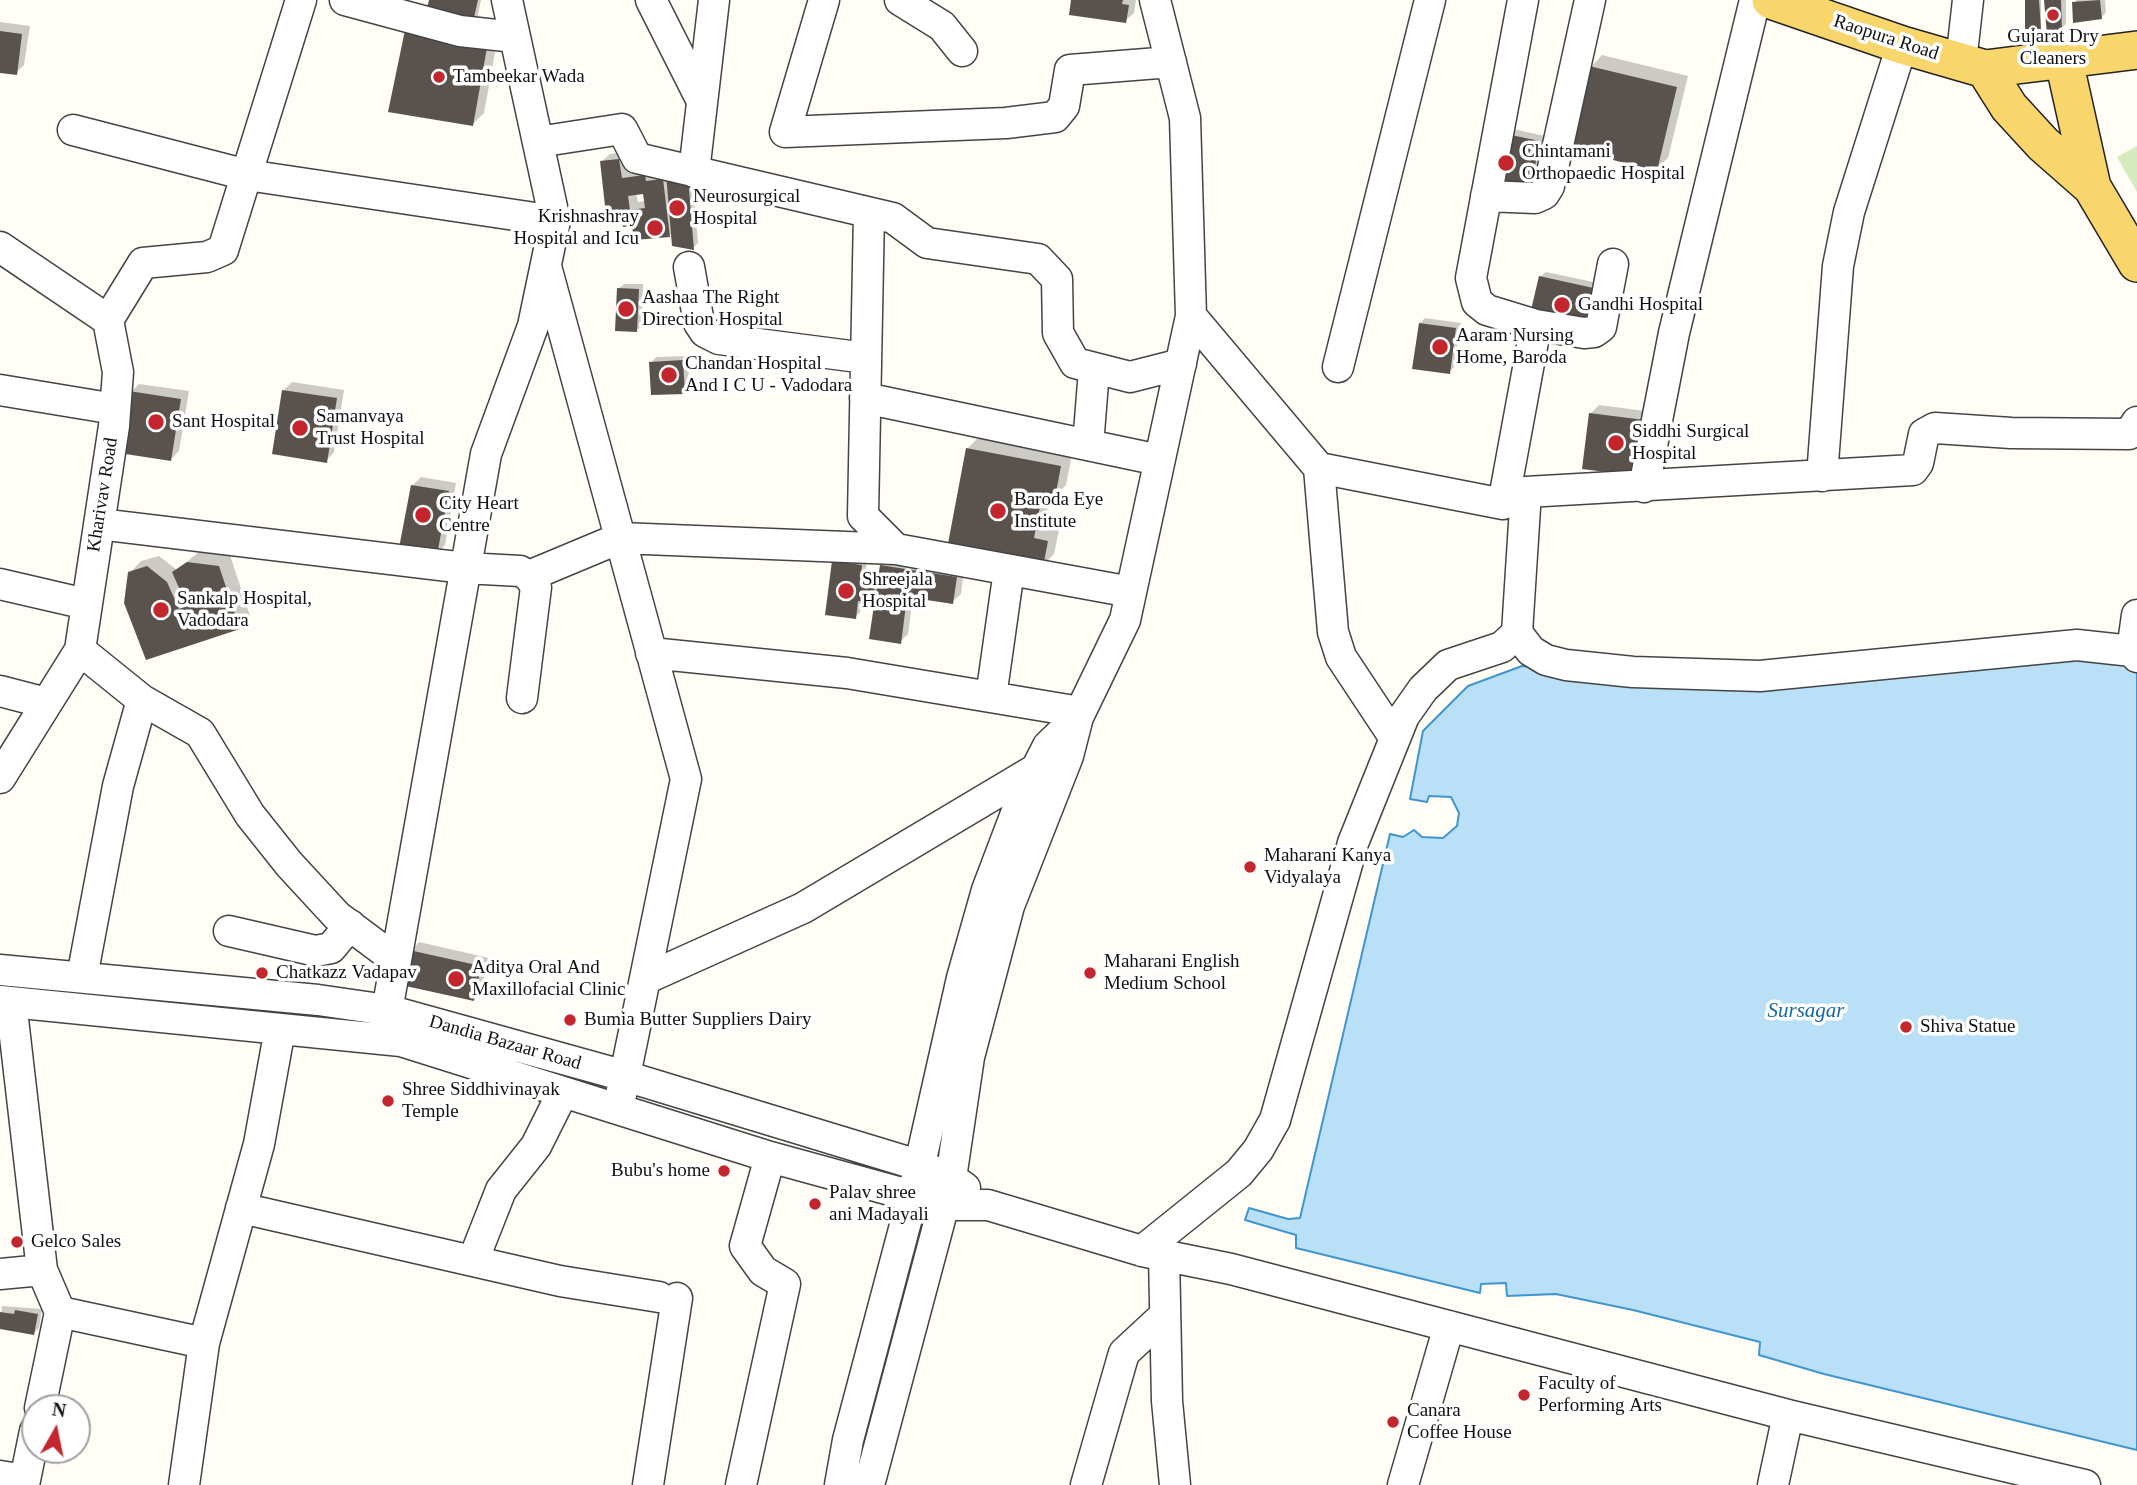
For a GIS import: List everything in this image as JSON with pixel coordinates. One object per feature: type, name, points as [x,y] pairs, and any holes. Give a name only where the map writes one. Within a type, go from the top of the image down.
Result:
[{"type":"main road","name":"Raopura Road","points":[[1771,0],[1902,45],[1973,65]]},
{"type":"main road","points":[[1973,65],[2064,61],[2137,50]]},
{"type":"main road","points":[[2064,61],[2092,187],[2137,263]]},
{"type":"main road","points":[[1973,65],[2043,144],[2092,187]]},
{"type":"street","points":[[0,247],[108,320],[142,263],[206,257],[223,250],[301,0]]},
{"type":"street","points":[[345,0],[460,31],[515,37]]},
{"type":"street","points":[[382,1039],[486,454],[533,326],[555,221],[507,0]]},
{"type":"street","points":[[651,0],[702,101]]},
{"type":"street","points":[[694,172],[713,0]]},
{"type":"street","points":[[824,0],[785,132],[1006,123],[1055,117],[1064,106],[1070,71],[1171,62]]},
{"type":"street","points":[[900,0],[942,26],[962,51]]},
{"type":"street","points":[[869,1485],[948,1191],[969,1057],[1048,772],[1048,746],[1079,714],[1125,620],[1191,317],[1185,118],[1155,0]]},
{"type":"street","points":[[1338,367],[1430,0]]},
{"type":"street","points":[[1523,0],[1471,278],[1473,292],[1487,310],[1536,325],[1594,332],[1601,327],[1613,264]]},
{"type":"street","points":[[1486,196],[1535,198],[1544,194],[1549,186],[1590,0]]},
{"type":"street","points":[[1644,487],[1674,333],[1755,0]]},
{"type":"street","name":"Raopura Road","points":[[1968,0],[1973,65]]},
{"type":"street","points":[[1822,477],[1838,266],[1849,212],[1902,45]]},
{"type":"street","points":[[73,130],[247,175],[555,221]]},
{"type":"street","points":[[538,142],[622,130],[637,158],[893,218],[926,243],[1038,259],[1057,279],[1058,333],[1075,363],[1130,377],[1181,364]]},
{"type":"street","points":[[869,213],[863,516],[896,549]]},
{"type":"street","points":[[546,267],[685,779],[618,1109]]},
{"type":"street","points":[[689,267],[699,323],[705,332],[719,339],[866,358]]},
{"type":"street","points":[[1191,317],[1319,468],[1333,632],[1341,657],[1394,737]]},
{"type":"street","name":"Kharivav Road","points":[[0,778],[80,650],[115,409],[118,372],[108,320]]},
{"type":"street","points":[[1536,325],[1515,498],[1517,633],[1531,651],[1546,660],[1566,665],[1633,672],[1747,676],[1903,664],[2077,645],[2134,654],[2137,615]]},
{"type":"street","points":[[1088,445],[1094,370]]},
{"type":"street","points":[[0,390],[115,409]]},
{"type":"street","points":[[865,398],[1159,460]]},
{"type":"street","points":[[1319,468],[1515,498],[1644,487],[1662,482],[1822,477],[1913,470],[1918,463],[1924,434],[1935,428],[2011,433],[2134,433]]},
{"type":"street","points":[[99,524],[466,568],[520,571],[529,576],[536,587],[522,698]]},
{"type":"street","points":[[529,576],[620,538],[896,549],[1131,592]]},
{"type":"street","points":[[991,696],[1009,570]]},
{"type":"street","points":[[0,584],[86,604]]},
{"type":"street","points":[[1175,1485],[1167,1401],[1165,1315],[1153,1253],[1239,1173],[1258,1150],[1275,1120],[1353,843],[1394,737],[1411,704],[1448,664],[1502,647],[1517,633]]},
{"type":"street","points":[[80,650],[142,700],[200,733],[250,815],[289,864],[337,916],[396,960]]},
{"type":"street","points":[[652,653],[847,673],[991,696],[1079,714]]},
{"type":"street","points":[[0,691],[46,703]]},
{"type":"street","points":[[82,977],[118,786],[142,700]]},
{"type":"street","points":[[645,979],[803,908],[1048,772]]},
{"type":"street","points":[[840,1485],[848,1440],[912,1195],[962,978],[987,890],[1048,772]]},
{"type":"street","points":[[229,931],[316,951],[331,948],[350,925]]},
{"type":"street","name":"Dandia Bazaar Road","points":[[0,970],[318,1000],[387,1010],[625,1076],[918,1165],[948,1191],[1153,1253],[1231,1269],[1788,1415],[2085,1485]]},
{"type":"street","points":[[6,1002],[10,1085],[42,1270],[60,1312],[43,1394]]},
{"type":"street","name":"Dandia Bazaar Road","points":[[6,1002],[401,1041],[770,1157],[912,1195],[948,1191]]},
{"type":"street","points":[[184,1485],[204,1343],[259,1144],[280,1029]]},
{"type":"street","points":[[473,1261],[501,1190],[536,1146],[564,1092]]},
{"type":"street","points":[[741,1485],[785,1284],[763,1271],[745,1246],[770,1157]]},
{"type":"street","points":[[241,1208],[560,1281],[668,1298],[648,1485]]},
{"type":"street","points":[[0,1274],[42,1270]]},
{"type":"street","points":[[60,1312],[204,1343]]},
{"type":"street","points":[[1086,1485],[1124,1353],[1165,1315]]},
{"type":"street","points":[[1403,1485],[1449,1326]]},
{"type":"street","points":[[1773,1485],[1788,1415]]},
{"type":"green space","points":[[2137,146],[2137,192],[2117,157]]},
{"type":"water","name":"Sursagar","points":[[2077,649],[2137,662],[2137,1450],[1824,1374],[1759,1355],[1760,1342],[1633,1310],[1556,1294],[1507,1296],[1506,1283],[1481,1284],[1480,1293],[1296,1248],[1296,1235],[1245,1220],[1249,1208],[1288,1219],[1300,1218],[1390,834],[1403,837],[1414,830],[1422,837],[1443,838],[1457,826],[1459,813],[1451,797],[1429,796],[1427,802],[1410,799],[1423,731],[1468,686],[1522,666],[1605,673]]},
{"type":"building","points":[[429,0],[478,0],[472,26],[425,15]]},
{"type":"building","points":[[1071,0],[1123,0],[1122,4],[1129,5],[1126,23],[1069,15]]},
{"type":"building","points":[[2025,0],[2039,0],[2041,29],[2025,29]]},
{"type":"building","name":"Gujarat Dry Cleaners","points":[[2044,0],[2061,0],[2062,31],[2047,35]]},
{"type":"building","points":[[2100,0],[2102,19],[2073,23],[2072,2]]},
{"type":"building","name":"Tambeekar Wada","points":[[405,30],[488,42],[473,126],[388,112]]},
{"type":"building","points":[[0,31],[22,34],[17,75],[0,73]]},
{"type":"building","points":[[1589,66],[1677,87],[1657,171],[1569,149]]},
{"type":"building","points":[[1506,134],[1540,141],[1530,191],[1495,185]]},
{"type":"building","points":[[619,159],[622,178],[645,175],[646,181],[663,179],[670,237],[634,240],[632,226],[623,227],[622,222],[607,224],[600,161]],"holes":[[[643,194],[645,208],[630,210],[628,196]]]},
{"type":"building","points":[[666,173],[688,177],[694,250],[672,246]]},
{"type":"building","points":[[1539,276],[1598,289],[1591,323],[1531,310]]},
{"type":"building","points":[[617,288],[639,289],[637,332],[615,331]]},
{"type":"building","points":[[1419,323],[1456,328],[1450,374],[1412,369]]},
{"type":"building","points":[[683,360],[685,394],[651,395],[649,362]]},
{"type":"building","points":[[282,390],[337,398],[327,463],[272,454]]},
{"type":"building","points":[[129,391],[181,399],[171,461],[119,453]]},
{"type":"building","points":[[1589,413],[1645,420],[1638,476],[1582,469]]},
{"type":"building","points":[[966,448],[1061,466],[1055,498],[1042,496],[1034,538],[1048,541],[1043,567],[947,549]]},
{"type":"building","points":[[411,485],[449,491],[437,555],[399,548]]},
{"type":"building","points":[[832,561],[862,565],[860,583],[875,585],[873,603],[858,601],[856,619],[825,615]]},
{"type":"building","points":[[187,562],[219,566],[240,629],[146,660],[124,603],[128,572],[147,566],[167,582],[179,609],[187,606],[172,572]]},
{"type":"building","points":[[880,565],[957,577],[953,604],[907,597],[901,644],[869,639]]},
{"type":"building","points":[[409,950],[481,966],[474,1001],[401,985]]},
{"type":"building","points":[[15,1310],[38,1314],[34,1335],[0,1329],[0,1312],[14,1314]]},
{"type":"place","name":"Gujarat Dry Cleaners","points":[[2053,15]]},
{"type":"place","name":"Tambeekar Wada","points":[[439,77]]},
{"type":"place","name":"Chintamani Orthopaedic Hospital","points":[[1506,163]]},
{"type":"place","name":"Neurosurgical Hospital","points":[[677,208]]},
{"type":"place","name":"Krishnashray Hospital and Icu","points":[[655,228]]},
{"type":"place","name":"Gandhi Hospital","points":[[1562,305]]},
{"type":"place","name":"Aashaa The Right Direction Hospital","points":[[626,309]]},
{"type":"place","name":"Aaram Nursing Home, Baroda","points":[[1440,347]]},
{"type":"place","name":"Chandan Hospital And I C U - Vadodara","points":[[669,375]]},
{"type":"place","name":"Sant Hospital","points":[[156,422]]},
{"type":"place","name":"Samanvaya Trust Hospital","points":[[300,428]]},
{"type":"place","name":"Siddhi Surgical Hospital","points":[[1616,443]]},
{"type":"place","name":"Baroda Eye Institute","points":[[998,511]]},
{"type":"place","name":"City Heart Centre","points":[[423,515]]},
{"type":"place","name":"Shreejala Hospital","points":[[846,591]]},
{"type":"place","name":"Sankalp Hospital, Vadodara","points":[[161,610]]},
{"type":"place","name":"Maharani Kanya Vidyalaya","points":[[1250,867]]},
{"type":"place","name":"Chatkazz Vadapav","points":[[262,973]]},
{"type":"place","name":"Maharani English Medium School","points":[[1090,973]]},
{"type":"place","name":"Aditya Oral And Maxillofacial Clinic","points":[[456,979]]},
{"type":"place","name":"Bumia Butter Suppliers Dairy","points":[[570,1020]]},
{"type":"place","name":"Shiva Statue","points":[[1906,1027]]},
{"type":"place","name":"Shree Siddhivinayak Temple","points":[[388,1101]]},
{"type":"place","name":"Bubu's home","points":[[724,1171]]},
{"type":"place","name":"Palav shree ani Madayali","points":[[815,1204]]},
{"type":"place","name":"Gelco Sales","points":[[17,1242]]},
{"type":"place","name":"Faculty of Performing Arts","points":[[1524,1395]]},
{"type":"place","name":"Canara Coffee House","points":[[1393,1422]]}]
